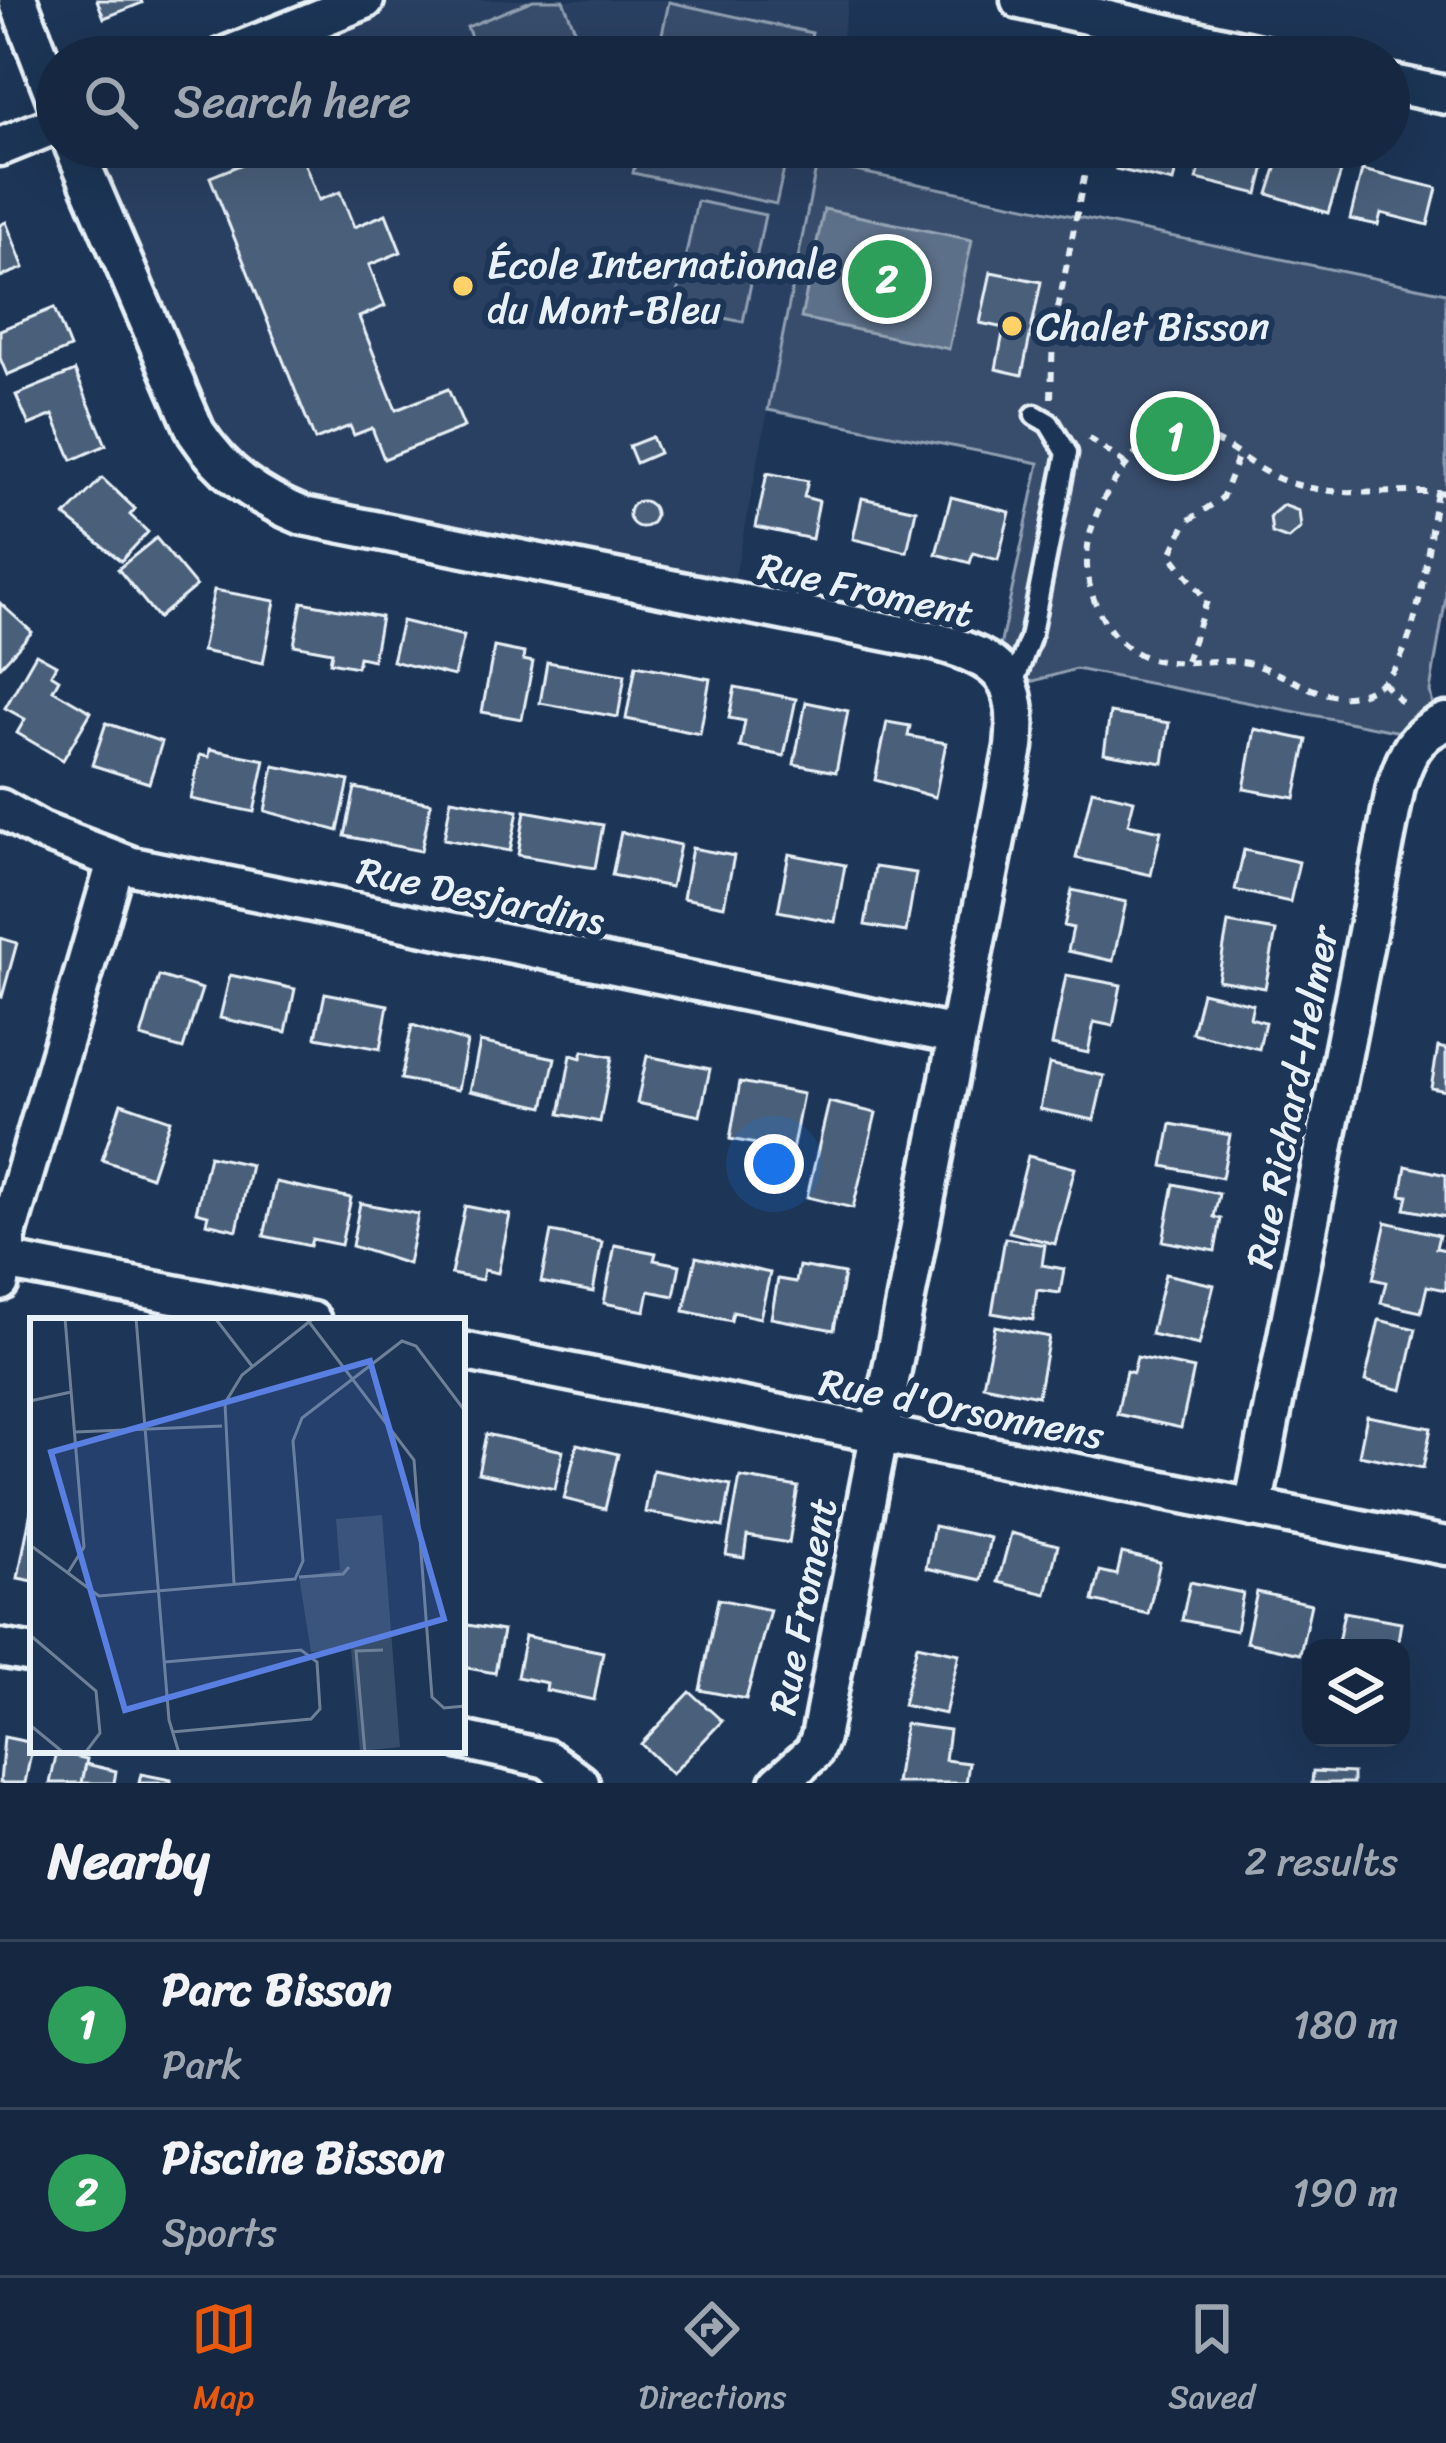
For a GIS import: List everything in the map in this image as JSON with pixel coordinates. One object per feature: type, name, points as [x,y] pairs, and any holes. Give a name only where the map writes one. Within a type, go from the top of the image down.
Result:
[{"type":"street","points":[[17,0],[36,48]]},
{"type":"street","points":[[276,36],[365,0]]},
{"type":"street","points":[[1020,0],[1179,36]]},
{"type":"street","points":[[1410,87],[1446,95]]},
{"type":"street","points":[[0,147],[36,132]]},
{"type":"street","name":"Rue Froment","points":[[83,168],[196,432],[216,462],[269,502],[326,520],[938,642],[996,667],[1012,687],[1018,711],[1014,747],[820,1737],[814,1752],[779,1783]]},
{"type":"street","name":"Rue Richard-Helmer","points":[[1253,1508],[1396,786],[1405,758],[1420,736],[1446,722]]},
{"type":"street","name":"Rue Desjardins","points":[[0,808],[116,862],[956,1035]]},
{"type":"street","points":[[116,862],[8,1231],[2,1268],[294,1318]]},
{"type":"street","name":"Rue d'Orsonnens","points":[[465,1352],[1446,1546]]},
{"type":"street","points":[[0,1648],[30,1653]]},
{"type":"street","points":[[465,1741],[547,1759],[580,1783]]},
{"type":"lane","points":[[1012,687],[1030,638],[1063,492],[1066,453],[1042,419]]},
{"type":"path","points":[[1042,419],[1086,168]]},
{"type":"path","points":[[1155,434],[1208,435],[1240,452],[1277,478],[1312,488],[1442,493],[1411,628],[1403,653],[1383,682],[1338,697],[1250,664],[1147,658],[1110,632],[1084,578],[1093,519],[1124,463],[1155,434]]},
{"type":"path","points":[[1186,661],[1207,601],[1171,555],[1186,522],[1222,498],[1240,452]]},
{"type":"shaded area","points":[[365,0],[849,0],[842,36],[275,36]]},
{"type":"shaded area","points":[[533,0],[563,0],[578,36],[471,36],[467,27]]},
{"type":"shaded area","points":[[669,2],[812,33],[811,36],[662,36]]},
{"type":"shaded area","name":"École Internationale du Mont-Bleu","points":[[84,168],[816,168],[730,602],[243,485]]},
{"type":"shaded area","points":[[634,168],[784,168],[776,204],[633,173]]},
{"type":"shaded area","points":[[816,168],[841,168],[1446,293],[1446,597],[1430,691],[1437,725],[1420,736],[1076,669],[1012,687],[996,666],[1039,463],[768,410]]},
{"type":"shaded area","points":[[697,201],[765,215],[743,322],[675,308]]},
{"type":"shaded area","points":[[824,209],[972,240],[949,349],[801,318]]},
{"type":"building","points":[[97,0],[141,0],[142,3],[104,18]]},
{"type":"building","points":[[232,168],[306,168],[319,200],[340,192],[354,227],[386,214],[401,252],[369,265],[385,306],[359,317],[396,410],[448,389],[464,427],[384,459],[372,428],[354,435],[350,426],[315,440],[210,177]]},
{"type":"building","points":[[1116,168],[1176,168],[1173,182]]},
{"type":"building","points":[[1200,168],[1264,168],[1258,194],[1197,179]]},
{"type":"building","points":[[1276,168],[1341,172],[1328,213],[1268,194]]},
{"type":"building","points":[[1362,170],[1437,188],[1428,225],[1381,213],[1378,225],[1350,219]]},
{"type":"building","points":[[6,222],[24,268],[0,277],[0,225]]},
{"type":"building","name":"Chalet Bisson","points":[[991,272],[1041,282],[1022,375],[996,369],[1004,328],[980,323]]},
{"type":"building","points":[[54,308],[70,348],[7,375],[0,358],[0,330]]},
{"type":"building","points":[[75,371],[106,445],[72,460],[53,415],[29,425],[16,395]]},
{"type":"building","points":[[652,437],[659,453],[636,463],[629,446]]},
{"type":"building","points":[[767,473],[808,481],[804,497],[819,501],[812,539],[756,527]]},
{"type":"building","points":[[102,478],[135,509],[130,515],[148,532],[121,561],[65,516]]},
{"type":"building","points":[[951,497],[1010,512],[998,560],[973,553],[970,563],[936,554]]},
{"type":"building","points":[[862,498],[916,510],[907,552],[853,539]]},
{"type":"building","points":[[642,501],[655,514],[642,527],[629,514]]},
{"type":"building","points":[[1283,505],[1299,511],[1301,528],[1288,539],[1272,533],[1270,516]]},
{"type":"building","points":[[156,538],[196,586],[158,618],[118,569]]},
{"type":"building","points":[[214,590],[275,601],[263,663],[202,651]]},
{"type":"building","points":[[302,602],[381,617],[373,660],[359,657],[357,667],[330,662],[332,652],[294,645]]},
{"type":"building","points":[[0,603],[32,632],[0,667]]},
{"type":"building","points":[[402,621],[464,636],[454,676],[392,661]]},
{"type":"building","points":[[494,647],[524,653],[523,660],[533,662],[522,719],[482,712]]},
{"type":"building","points":[[36,654],[56,665],[51,674],[59,679],[53,690],[91,712],[63,760],[17,733],[25,719],[5,708]]},
{"type":"building","points":[[547,662],[625,675],[618,717],[540,703]]},
{"type":"building","points":[[636,665],[710,679],[700,734],[626,719]]},
{"type":"building","points":[[735,687],[796,699],[784,756],[740,747],[745,721],[729,718]]},
{"type":"building","points":[[806,702],[848,711],[836,772],[794,764]]},
{"type":"building","points":[[1110,713],[1169,723],[1163,763],[1104,753]]},
{"type":"building","points":[[887,722],[910,726],[908,736],[946,743],[935,797],[875,780]]},
{"type":"building","points":[[106,723],[162,742],[149,783],[92,765]]},
{"type":"building","points":[[1255,729],[1307,740],[1295,798],[1244,789]]},
{"type":"building","points":[[210,749],[265,760],[254,812],[191,799],[200,755],[209,757]]},
{"type":"building","points":[[274,766],[349,781],[338,831],[265,811]]},
{"type":"building","points":[[355,788],[431,803],[421,851],[345,836]]},
{"type":"building","points":[[1092,790],[1134,800],[1128,824],[1161,831],[1151,875],[1076,858]]},
{"type":"building","points":[[451,799],[518,811],[510,851],[444,839]]},
{"type":"building","points":[[525,811],[603,825],[595,868],[518,855]]},
{"type":"building","points":[[621,832],[680,845],[671,887],[612,875]]},
{"type":"building","points":[[692,848],[734,856],[724,906],[683,898]]},
{"type":"building","points":[[1244,850],[1299,862],[1290,902],[1235,890]]},
{"type":"building","points":[[789,854],[845,865],[835,922],[778,911]]},
{"type":"building","points":[[875,867],[916,873],[906,932],[865,925]]},
{"type":"building","points":[[1072,890],[1126,902],[1113,961],[1068,951],[1073,928],[1064,926]]},
{"type":"building","points":[[1228,923],[1276,931],[1265,988],[1218,980]]},
{"type":"building","points":[[0,938],[17,943],[2,997],[0,996]]},
{"type":"building","points":[[230,975],[295,989],[286,1032],[220,1018]]},
{"type":"building","points":[[1066,975],[1121,985],[1113,1026],[1094,1022],[1088,1053],[1052,1045]]},
{"type":"building","points":[[159,976],[202,989],[183,1049],[141,1037]]},
{"type":"building","points":[[1202,992],[1253,1004],[1250,1018],[1265,1022],[1259,1049],[1192,1033]]},
{"type":"building","points":[[325,993],[388,1005],[380,1049],[316,1037]]},
{"type":"building","points":[[412,1025],[467,1042],[458,1090],[401,1079]]},
{"type":"building","points":[[480,1042],[555,1058],[544,1107],[470,1091]]},
{"type":"building","points":[[1438,1047],[1446,1049],[1446,1091],[1431,1088]]},
{"type":"building","points":[[583,1051],[612,1057],[600,1122],[560,1114],[571,1055],[581,1058]]},
{"type":"building","points":[[647,1056],[710,1069],[700,1116],[637,1103]]},
{"type":"building","points":[[1049,1064],[1104,1076],[1094,1120],[1040,1109]]},
{"type":"building","points":[[740,1082],[803,1094],[792,1151],[730,1139]]},
{"type":"building","points":[[829,1102],[876,1113],[853,1208],[807,1197]]},
{"type":"building","points":[[121,1103],[170,1120],[151,1177],[102,1160]]},
{"type":"building","points":[[1171,1124],[1230,1135],[1222,1178],[1163,1166]]},
{"type":"building","points":[[209,1156],[251,1165],[237,1230],[206,1223],[208,1215],[196,1212]]},
{"type":"building","points":[[1028,1156],[1075,1168],[1055,1244],[1009,1232]]},
{"type":"building","points":[[1406,1166],[1446,1175],[1446,1217],[1405,1209],[1408,1196],[1401,1195]]},
{"type":"building","points":[[276,1182],[351,1198],[341,1245],[312,1239],[310,1246],[264,1236]]},
{"type":"building","points":[[1174,1184],[1219,1194],[1214,1217],[1221,1219],[1215,1251],[1163,1241]]},
{"type":"building","points":[[360,1203],[418,1214],[408,1264],[352,1246]]},
{"type":"building","points":[[465,1206],[510,1215],[498,1273],[484,1270],[482,1280],[451,1274]]},
{"type":"building","points":[[1386,1222],[1439,1235],[1436,1248],[1446,1250],[1446,1290],[1427,1286],[1421,1312],[1381,1303],[1386,1282],[1373,1279]]},
{"type":"building","points":[[551,1232],[602,1242],[593,1292],[541,1282]]},
{"type":"building","points":[[1005,1238],[1045,1245],[1042,1265],[1064,1269],[1060,1293],[1037,1290],[1033,1320],[992,1313]]},
{"type":"building","points":[[615,1245],[656,1253],[654,1260],[680,1265],[674,1296],[649,1291],[645,1311],[604,1303]]},
{"type":"building","points":[[696,1257],[770,1273],[760,1318],[733,1312],[731,1321],[684,1311]]},
{"type":"building","points":[[799,1266],[844,1274],[834,1330],[771,1318],[778,1279],[796,1282]]},
{"type":"building","points":[[1165,1274],[1214,1285],[1199,1345],[1151,1334]]},
{"type":"building","points":[[1379,1320],[1416,1329],[1402,1390],[1365,1381]]},
{"type":"building","points":[[995,1326],[1049,1337],[1038,1396],[983,1385]]},
{"type":"building","points":[[1137,1357],[1194,1369],[1181,1428],[1117,1414],[1126,1371],[1133,1373]]},
{"type":"building","points":[[1367,1416],[1431,1428],[1423,1468],[1359,1455]]},
{"type":"building","points":[[486,1434],[563,1451],[555,1489],[478,1473]]},
{"type":"building","points":[[577,1444],[618,1454],[605,1509],[564,1499]]},
{"type":"building","points":[[653,1470],[731,1485],[723,1527],[645,1512]]},
{"type":"building","points":[[740,1477],[798,1487],[789,1543],[747,1536],[744,1558],[726,1555]]},
{"type":"building","points":[[30,1516],[30,1580],[18,1578]]},
{"type":"building","points":[[934,1526],[990,1538],[981,1580],[926,1568]]},
{"type":"building","points":[[1011,1533],[1058,1545],[1046,1594],[998,1582]]},
{"type":"building","points":[[1122,1553],[1160,1562],[1148,1614],[1093,1601],[1100,1571],[1117,1575]]},
{"type":"building","points":[[1190,1582],[1243,1593],[1236,1631],[1182,1620]]},
{"type":"building","points":[[1257,1592],[1311,1604],[1300,1654],[1246,1642]]},
{"type":"building","points":[[718,1599],[770,1610],[746,1699],[700,1690]]},
{"type":"building","points":[[1344,1612],[1401,1622],[1398,1639],[1339,1639]]},
{"type":"building","points":[[465,1625],[503,1631],[495,1673],[465,1668]]},
{"type":"building","points":[[525,1636],[603,1652],[594,1700],[546,1690],[547,1683],[517,1677]]},
{"type":"building","points":[[917,1645],[959,1654],[945,1714],[903,1705]]},
{"type":"building","points":[[690,1692],[722,1721],[672,1774],[641,1744]]},
{"type":"building","points":[[905,1724],[949,1730],[945,1760],[969,1763],[966,1783],[896,1783]]},
{"type":"building","points":[[4,1737],[30,1742],[25,1783],[0,1783]]},
{"type":"building","points":[[57,1753],[87,1759],[82,1783],[50,1783]]},
{"type":"building","points":[[86,1764],[116,1771],[114,1783],[82,1783]]},
{"type":"building","points":[[1313,1771],[1353,1773],[1353,1783],[1312,1783]]},
{"type":"building","points":[[141,1774],[171,1780],[171,1783],[139,1783]]},
{"type":"place","name":"Piscine Bisson","points":[[887,279]]},
{"type":"place","name":"École Internationale du Mont-Bleu","points":[[463,286]]},
{"type":"place","name":"Chalet Bisson","points":[[1012,326]]},
{"type":"place","name":"Parc Bisson","points":[[1175,436]]}]
